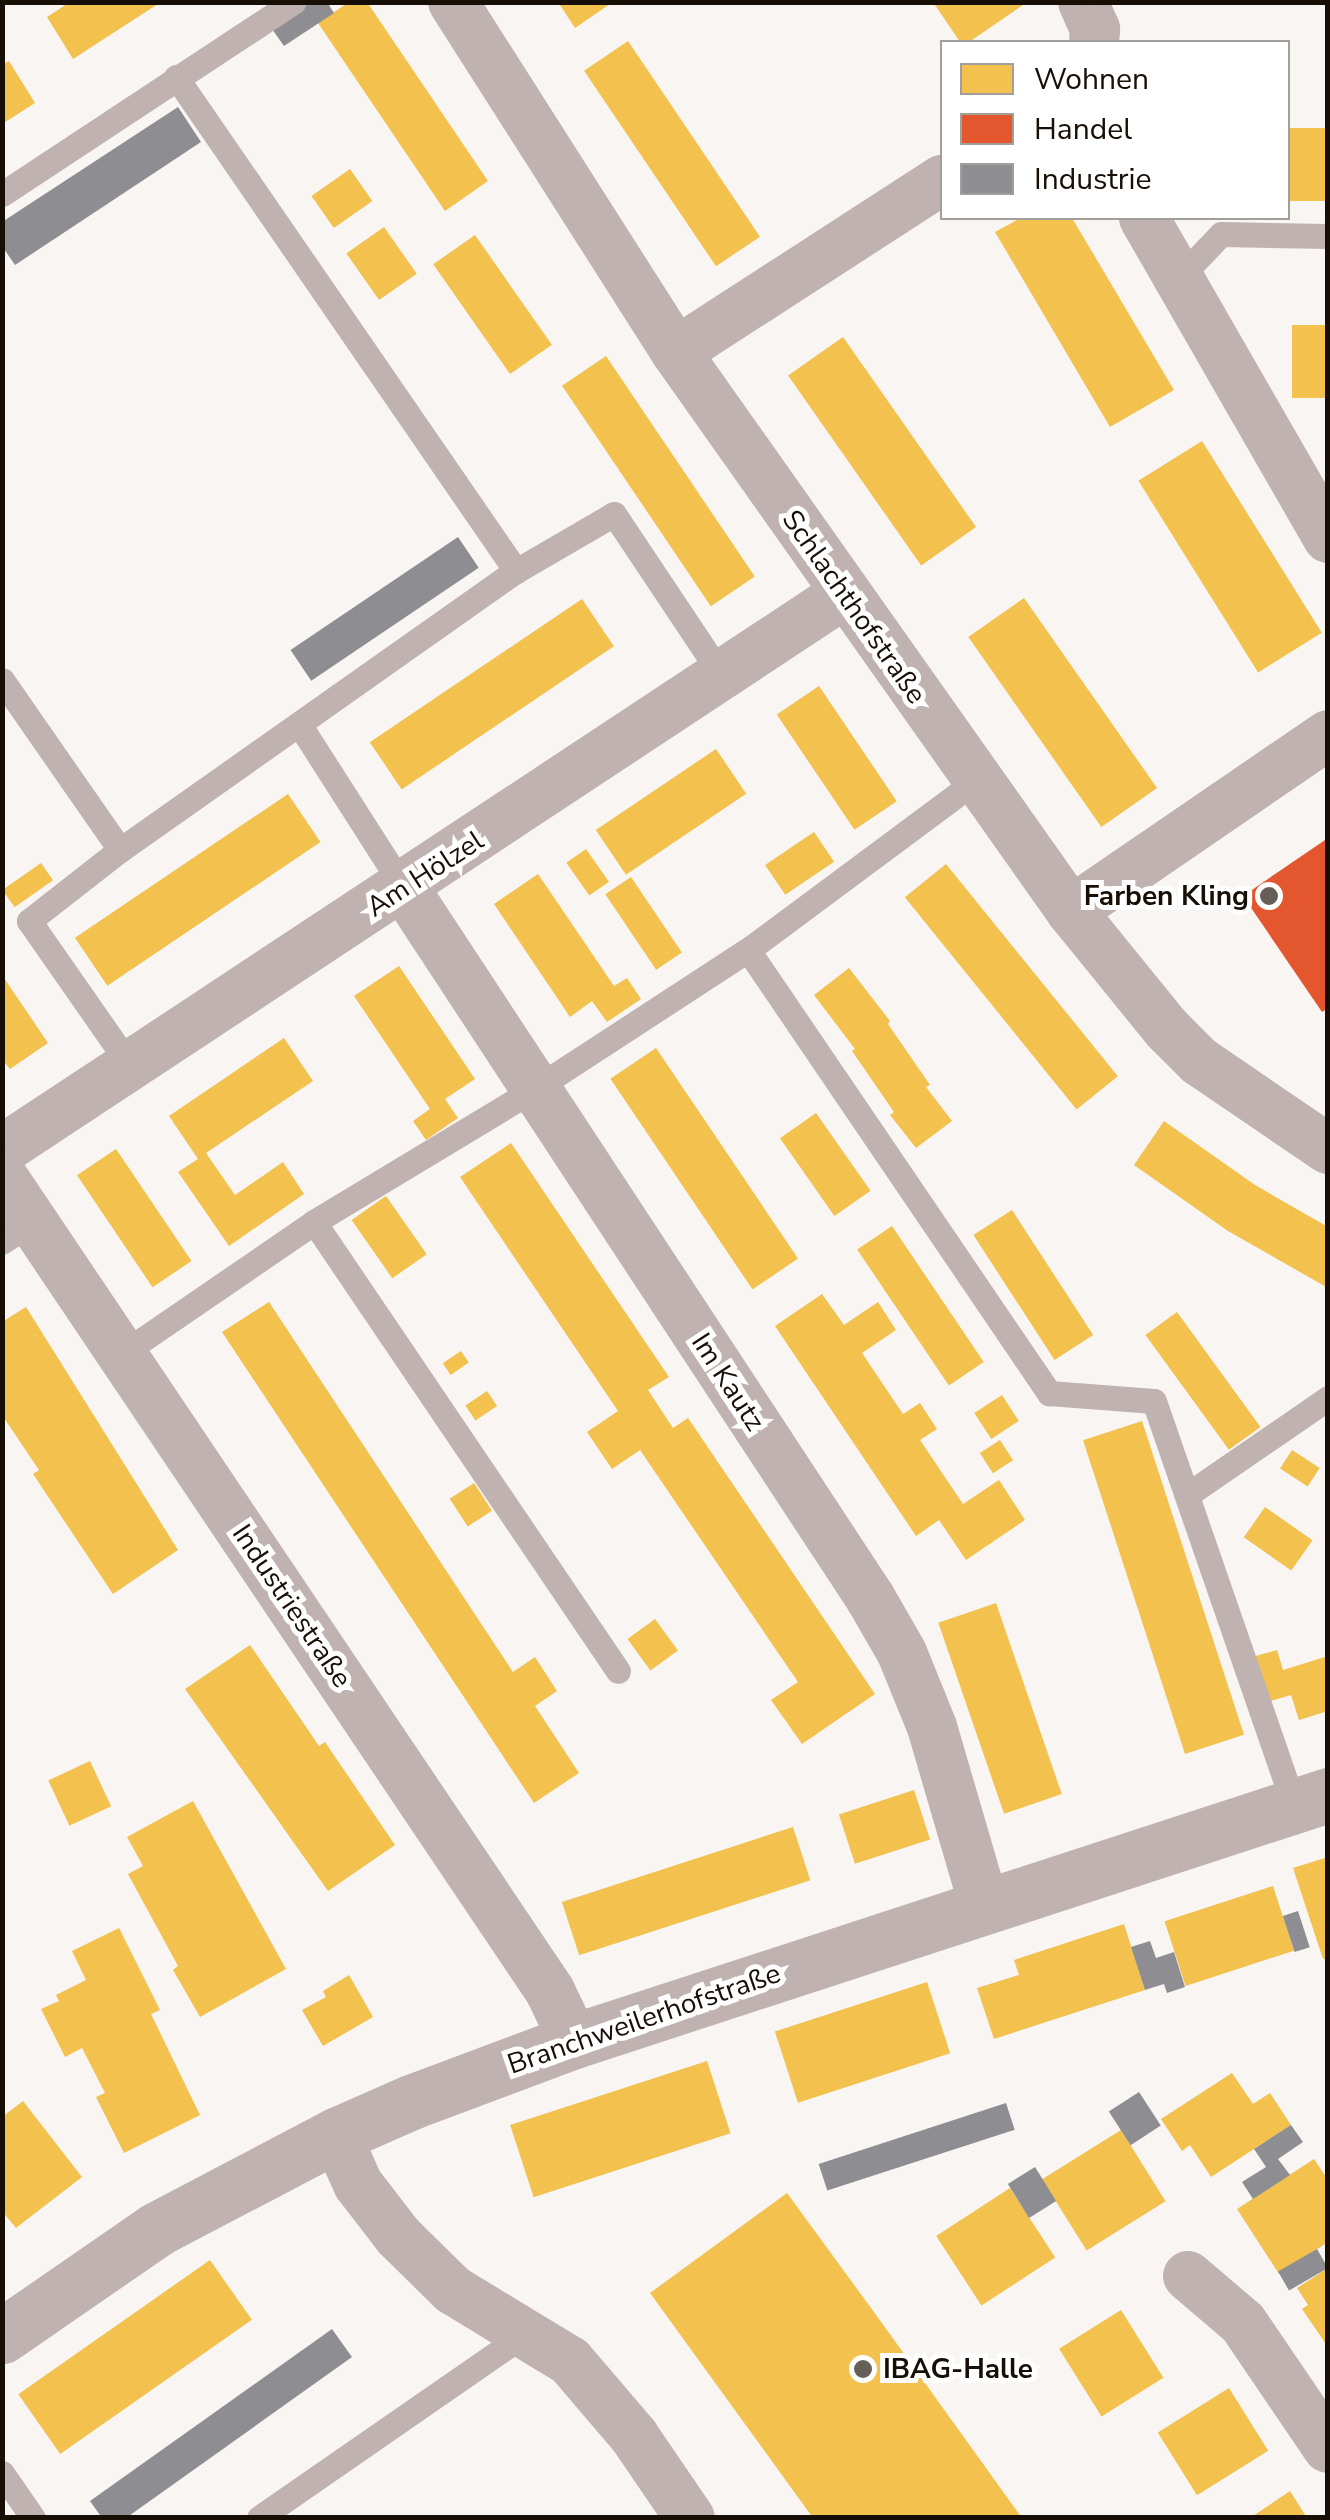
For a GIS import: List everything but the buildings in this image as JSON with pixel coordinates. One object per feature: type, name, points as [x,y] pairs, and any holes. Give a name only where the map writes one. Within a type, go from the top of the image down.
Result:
[{"type":"street","name":"Schlachthofstraße","points":[[453,2],[676,352],[1071,911],[1167,1029],[1199,1062],[1328,1149]]},
{"type":"street","points":[[1083,2],[1095,30],[1094,40]]},
{"type":"street","points":[[676,352],[940,181]]},
{"type":"street","points":[[1145,220],[1328,538]]},
{"type":"street","name":"Am Hölzel","points":[[2,1150],[844,594]]},
{"type":"street","points":[[1071,911],[1328,735]]},
{"type":"street","name":"Im Kautz","points":[[404,888],[871,1599],[902,1653],[932,1727],[985,1908]]},
{"type":"street","name":"Industriestraße","points":[[2,1176],[18,1232],[124,1353],[550,1991],[574,2041]]},
{"type":"street","name":"Branchweilerhofstraße","points":[[8,2319],[157,2229],[242,2198],[336,2135],[574,2041],[1311,1801]]},
{"type":"street","points":[[336,2135],[358,2184],[398,2236],[454,2290],[570,2362],[597,2389],[690,2518]]},
{"type":"street","points":[[1188,2276],[1243,2323],[1328,2448]]},
{"type":"lane","points":[[2,194],[293,2]]},
{"type":"lane","points":[[176,76],[516,571]]},
{"type":"lane","points":[[1178,278],[1221,234],[1328,236]]},
{"type":"lane","points":[[130,1067],[29,921],[120,850],[516,571],[614,514],[722,676]]},
{"type":"lane","points":[[2,680],[120,850]]},
{"type":"lane","points":[[299,724],[404,888]]},
{"type":"lane","points":[[124,1353],[314,1222],[536,1088],[748,950],[977,780]]},
{"type":"lane","points":[[748,950],[1049,1394],[1154,1400],[1187,1495],[1311,1801]]},
{"type":"lane","points":[[314,1222],[618,1671]]},
{"type":"lane","points":[[1187,1495],[1328,1398]]},
{"type":"lane","points":[[259,2518],[526,2333]]},
{"type":"lane","points":[[2,2474],[33,2518]]},
{"type":"place","name":"Farben Kling","points":[[1269,896]]},
{"type":"place","name":"IBAG-Halle","points":[[863,2369]]}]
